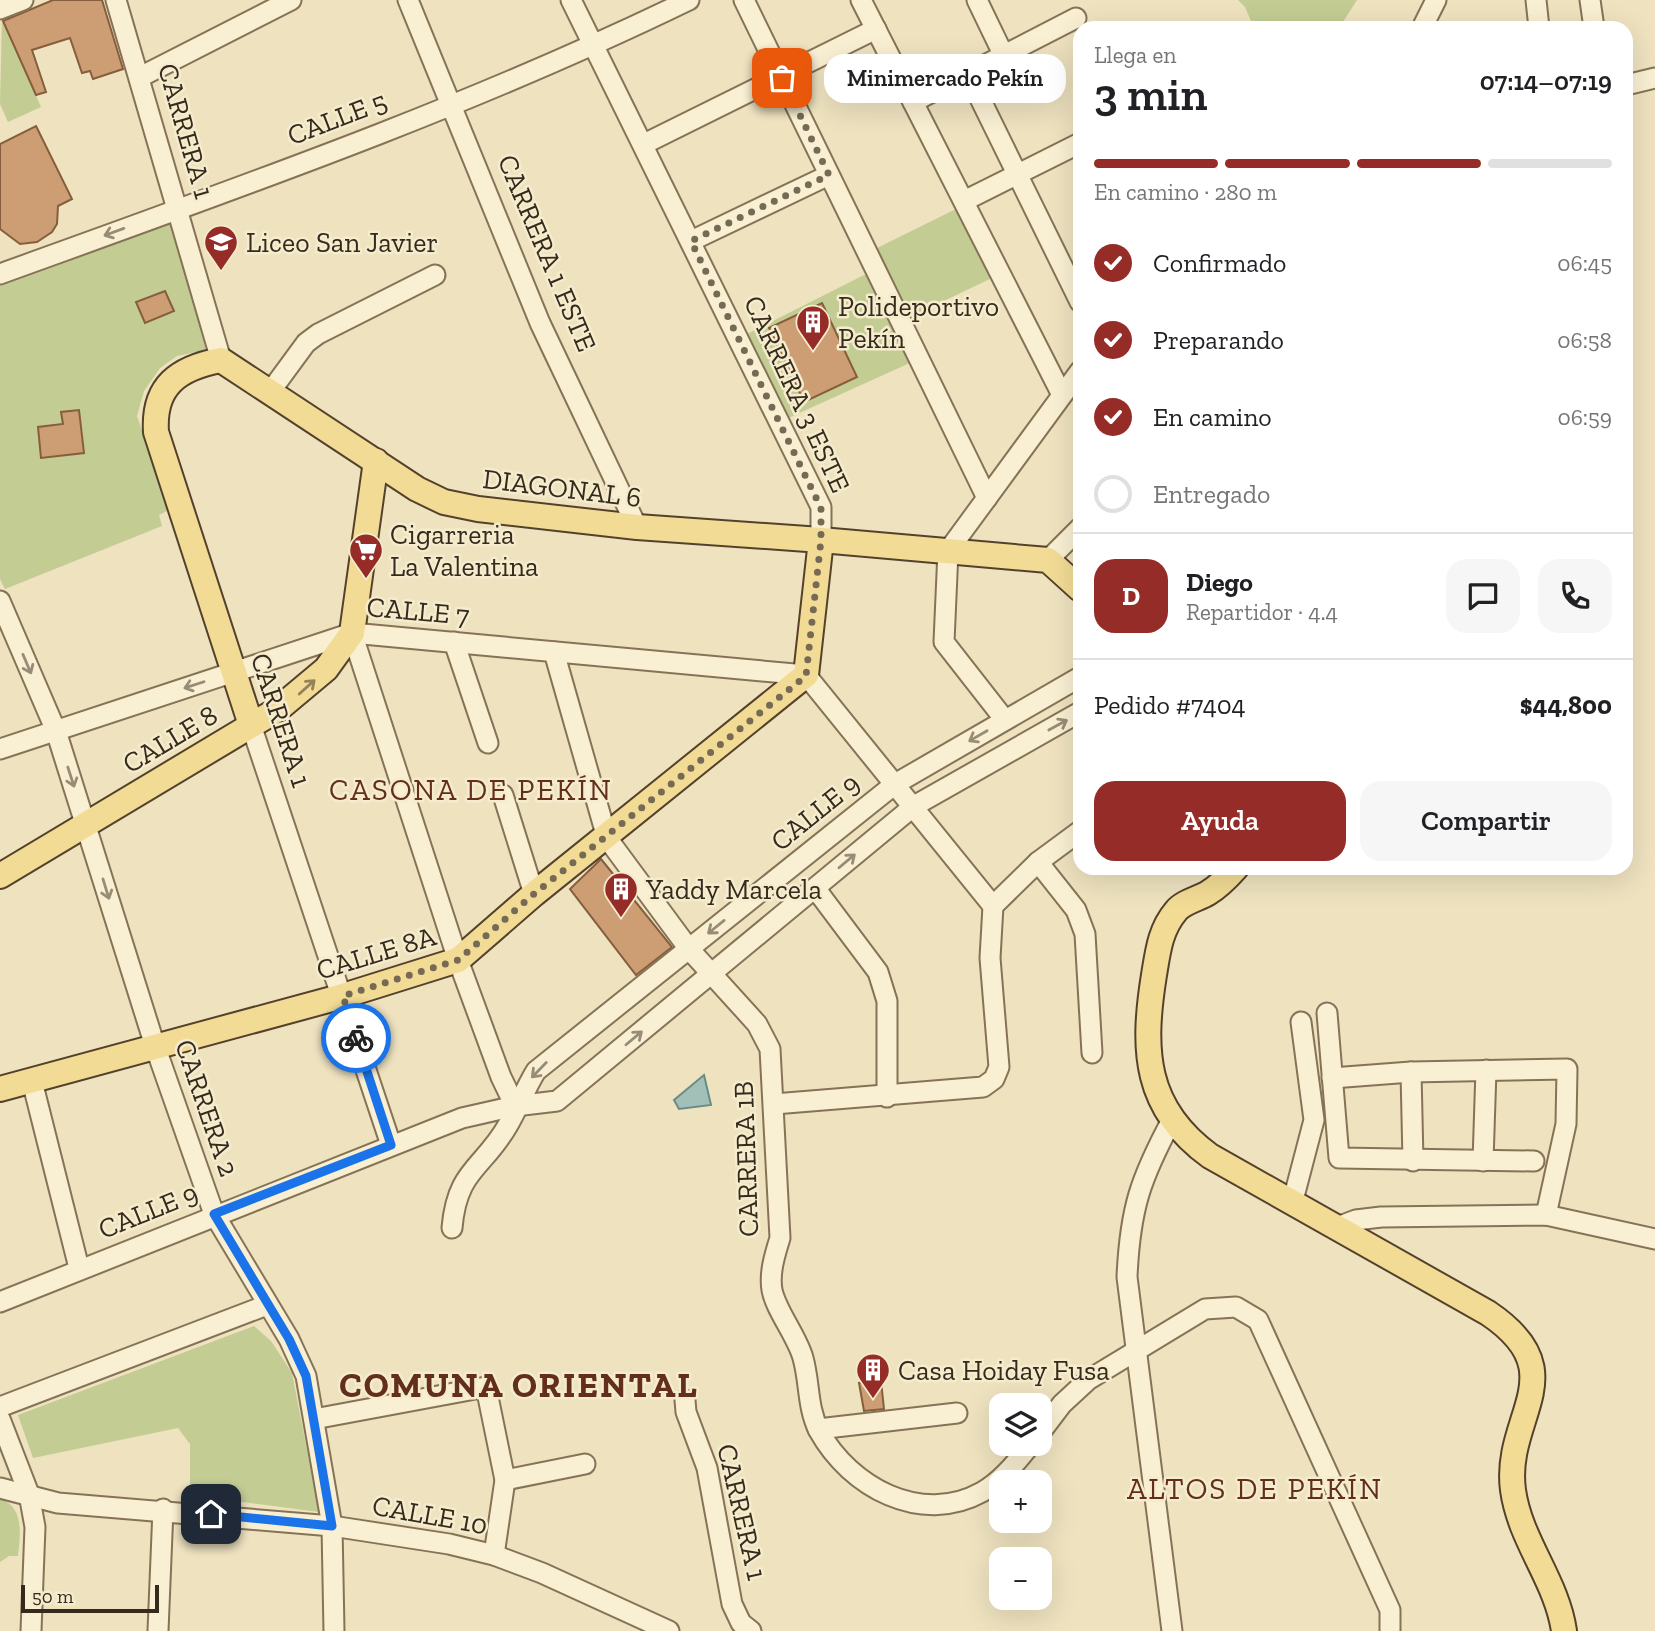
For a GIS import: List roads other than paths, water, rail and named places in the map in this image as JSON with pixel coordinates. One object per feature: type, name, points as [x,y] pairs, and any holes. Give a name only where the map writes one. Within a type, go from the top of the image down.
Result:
[{"type":"main road","name":"DIAGONAL 6","points":[[220,360],[417,489],[444,502],[478,509],[637,527],[1048,560]]},
{"type":"main road","name":"CARRERA 1","points":[[220,360],[196,364],[179,373],[168,384],[155,416],[156,432],[251,725]]},
{"type":"main road","points":[[352,632],[376,461]]},
{"type":"main road","name":"CARRERA 3 ESTE","points":[[806,676],[821,540]]},
{"type":"main road","points":[[1048,560],[1073,583]]},
{"type":"main road","name":"CALLE 8","points":[[0,876],[303,691],[326,669],[352,632]]},
{"type":"main road","name":"CALLE 8A","points":[[0,1089],[343,996],[458,960],[534,894],[806,676]]},
{"type":"main road","points":[[1229,875],[1211,892],[1178,908],[1162,932],[1146,1029],[1149,1066],[1173,1118],[1186,1139],[1292,1204],[1498,1320],[1519,1338],[1528,1354],[1534,1390],[1512,1461],[1513,1492],[1522,1522],[1561,1606],[1564,1631]]},
{"type":"street","points":[[0,9],[23,0]]},
{"type":"street","name":"CARRERA 1","points":[[116,0],[220,360]]},
{"type":"street","points":[[140,77],[291,0]]},
{"type":"street","name":"CARRERA 1 ESTE","points":[[408,0],[540,323],[637,527]]},
{"type":"street","name":"CARRERA 3 ESTE","points":[[571,0],[821,508],[821,540]]},
{"type":"street","name":"CALLE 5","points":[[0,274],[178,209],[593,47],[689,0]]},
{"type":"street","points":[[744,0],[987,498]]},
{"type":"street","points":[[861,0],[1062,395]]},
{"type":"street","points":[[977,0],[1004,56]]},
{"type":"street","points":[[1068,0],[1078,21]]},
{"type":"street","points":[[1426,21],[1436,0]]},
{"type":"street","points":[[1536,0],[1538,21]]},
{"type":"street","points":[[1590,0],[1593,21]]},
{"type":"street","points":[[913,102],[1004,56],[1073,26]]},
{"type":"street","points":[[644,144],[782,78],[876,29]]},
{"type":"street","points":[[968,74],[1073,288]]},
{"type":"street","points":[[1633,83],[1655,78]]},
{"type":"street","points":[[964,201],[1073,147]]},
{"type":"street","points":[[691,241],[829,175]]},
{"type":"street","points":[[270,392],[306,343],[318,334],[435,275]]},
{"type":"street","points":[[1005,720],[944,642],[948,551],[1073,380]]},
{"type":"street","points":[[1048,560],[1073,535]]},
{"type":"street","name":"CARRERA 2","points":[[0,601],[56,730],[155,1046],[214,1214],[289,1339],[306,1376],[332,1526],[334,1631]]},
{"type":"street","points":[[352,632],[458,960],[501,1076],[515,1106],[509,1124],[465,1177],[454,1205],[452,1228]]},
{"type":"street","name":"CALLE 7","points":[[0,749],[352,632],[806,676]]},
{"type":"street","points":[[453,642],[488,743]]},
{"type":"street","points":[[554,652],[607,838]]},
{"type":"street","points":[[774,1104],[887,1097],[983,1087],[995,1079],[999,1067],[990,958],[993,906],[806,676]]},
{"type":"street","name":"CALLE 9","points":[[515,1106],[536,1071],[895,784],[1073,681]]},
{"type":"street","name":"CALLE 9","points":[[0,1302],[214,1214],[462,1118],[515,1106],[561,1107],[710,974],[914,806],[1073,716]]},
{"type":"street","name":"CARRERA 1","points":[[251,725],[391,1145]]},
{"type":"street","points":[[503,795],[534,894]]},
{"type":"street","points":[[993,906],[1038,862],[1073,836]]},
{"type":"street","name":"CARRERA 1B","points":[[607,838],[689,949],[757,1024],[770,1049],[780,1238],[772,1266],[772,1292],[804,1360],[806,1393],[818,1429],[835,1455],[861,1479],[889,1496],[922,1505],[950,1505],[982,1492],[1011,1469],[1021,1456]]},
{"type":"street","points":[[1038,862],[1076,910],[1085,934],[1092,1053]]},
{"type":"street","points":[[815,888],[878,972],[887,1002],[887,1097]]},
{"type":"street","points":[[1327,1013],[1339,1158],[1534,1161]]},
{"type":"street","points":[[1292,1204],[1314,1120],[1301,1022]]},
{"type":"street","points":[[1332,1078],[1411,1072],[1567,1069],[1566,1124],[1546,1215]]},
{"type":"street","points":[[1483,1161],[1486,1070]]},
{"type":"street","points":[[1411,1072],[1413,1161]]},
{"type":"street","points":[[32,1081],[79,1268]]},
{"type":"street","points":[[1172,1631],[1135,1353],[1128,1277],[1129,1229],[1146,1167],[1173,1118]]},
{"type":"street","points":[[1335,1228],[1356,1220],[1381,1217],[1546,1215],[1654,1235]]},
{"type":"street","points":[[0,1407],[267,1304]]},
{"type":"street","points":[[1052,1417],[1088,1380],[1205,1309],[1236,1307],[1258,1320],[1390,1610],[1390,1631]]},
{"type":"street","points":[[314,1419],[486,1387],[505,1480],[494,1555]]},
{"type":"street","name":"CARRERA 1","points":[[685,1401],[686,1412],[707,1468],[732,1604],[741,1623],[751,1631]]},
{"type":"street","points":[[818,1429],[957,1413]]},
{"type":"street","points":[[0,1419],[29,1494],[36,1527],[31,1631]]},
{"type":"street","points":[[505,1480],[585,1464]]},
{"type":"street","name":"CALLE 10","points":[[0,1488],[58,1503],[163,1509],[332,1526],[450,1544],[494,1555],[542,1573],[648,1627],[669,1631]]},
{"type":"street","points":[[158,1631],[163,1509]]},
{"type":"water","points":[[704,1075],[711,1105],[679,1109],[674,1100]]},
{"type":"place","name":"Minimercado Pekín","points":[[782,78]]},
{"type":"place","name":"Liceo San Javier","points":[[221,272]]},
{"type":"place","name":"Polideportivo Pekín","points":[[813,352]]},
{"type":"place","name":"Cigarreria La Valentina","points":[[366,580]]},
{"type":"place","name":"Yaddy Marcela","points":[[621,919]]},
{"type":"place","name":"Casa Hoiday Fusa","points":[[873,1400]]},
{"type":"district","name":"CASONA DE PEKÍN","points":[[471,790]]},
{"type":"district","name":"COMUNA ORIENTAL","points":[[519,1385]]},
{"type":"district","name":"ALTOS DE PEKÍN","points":[[1255,1489]]}]
